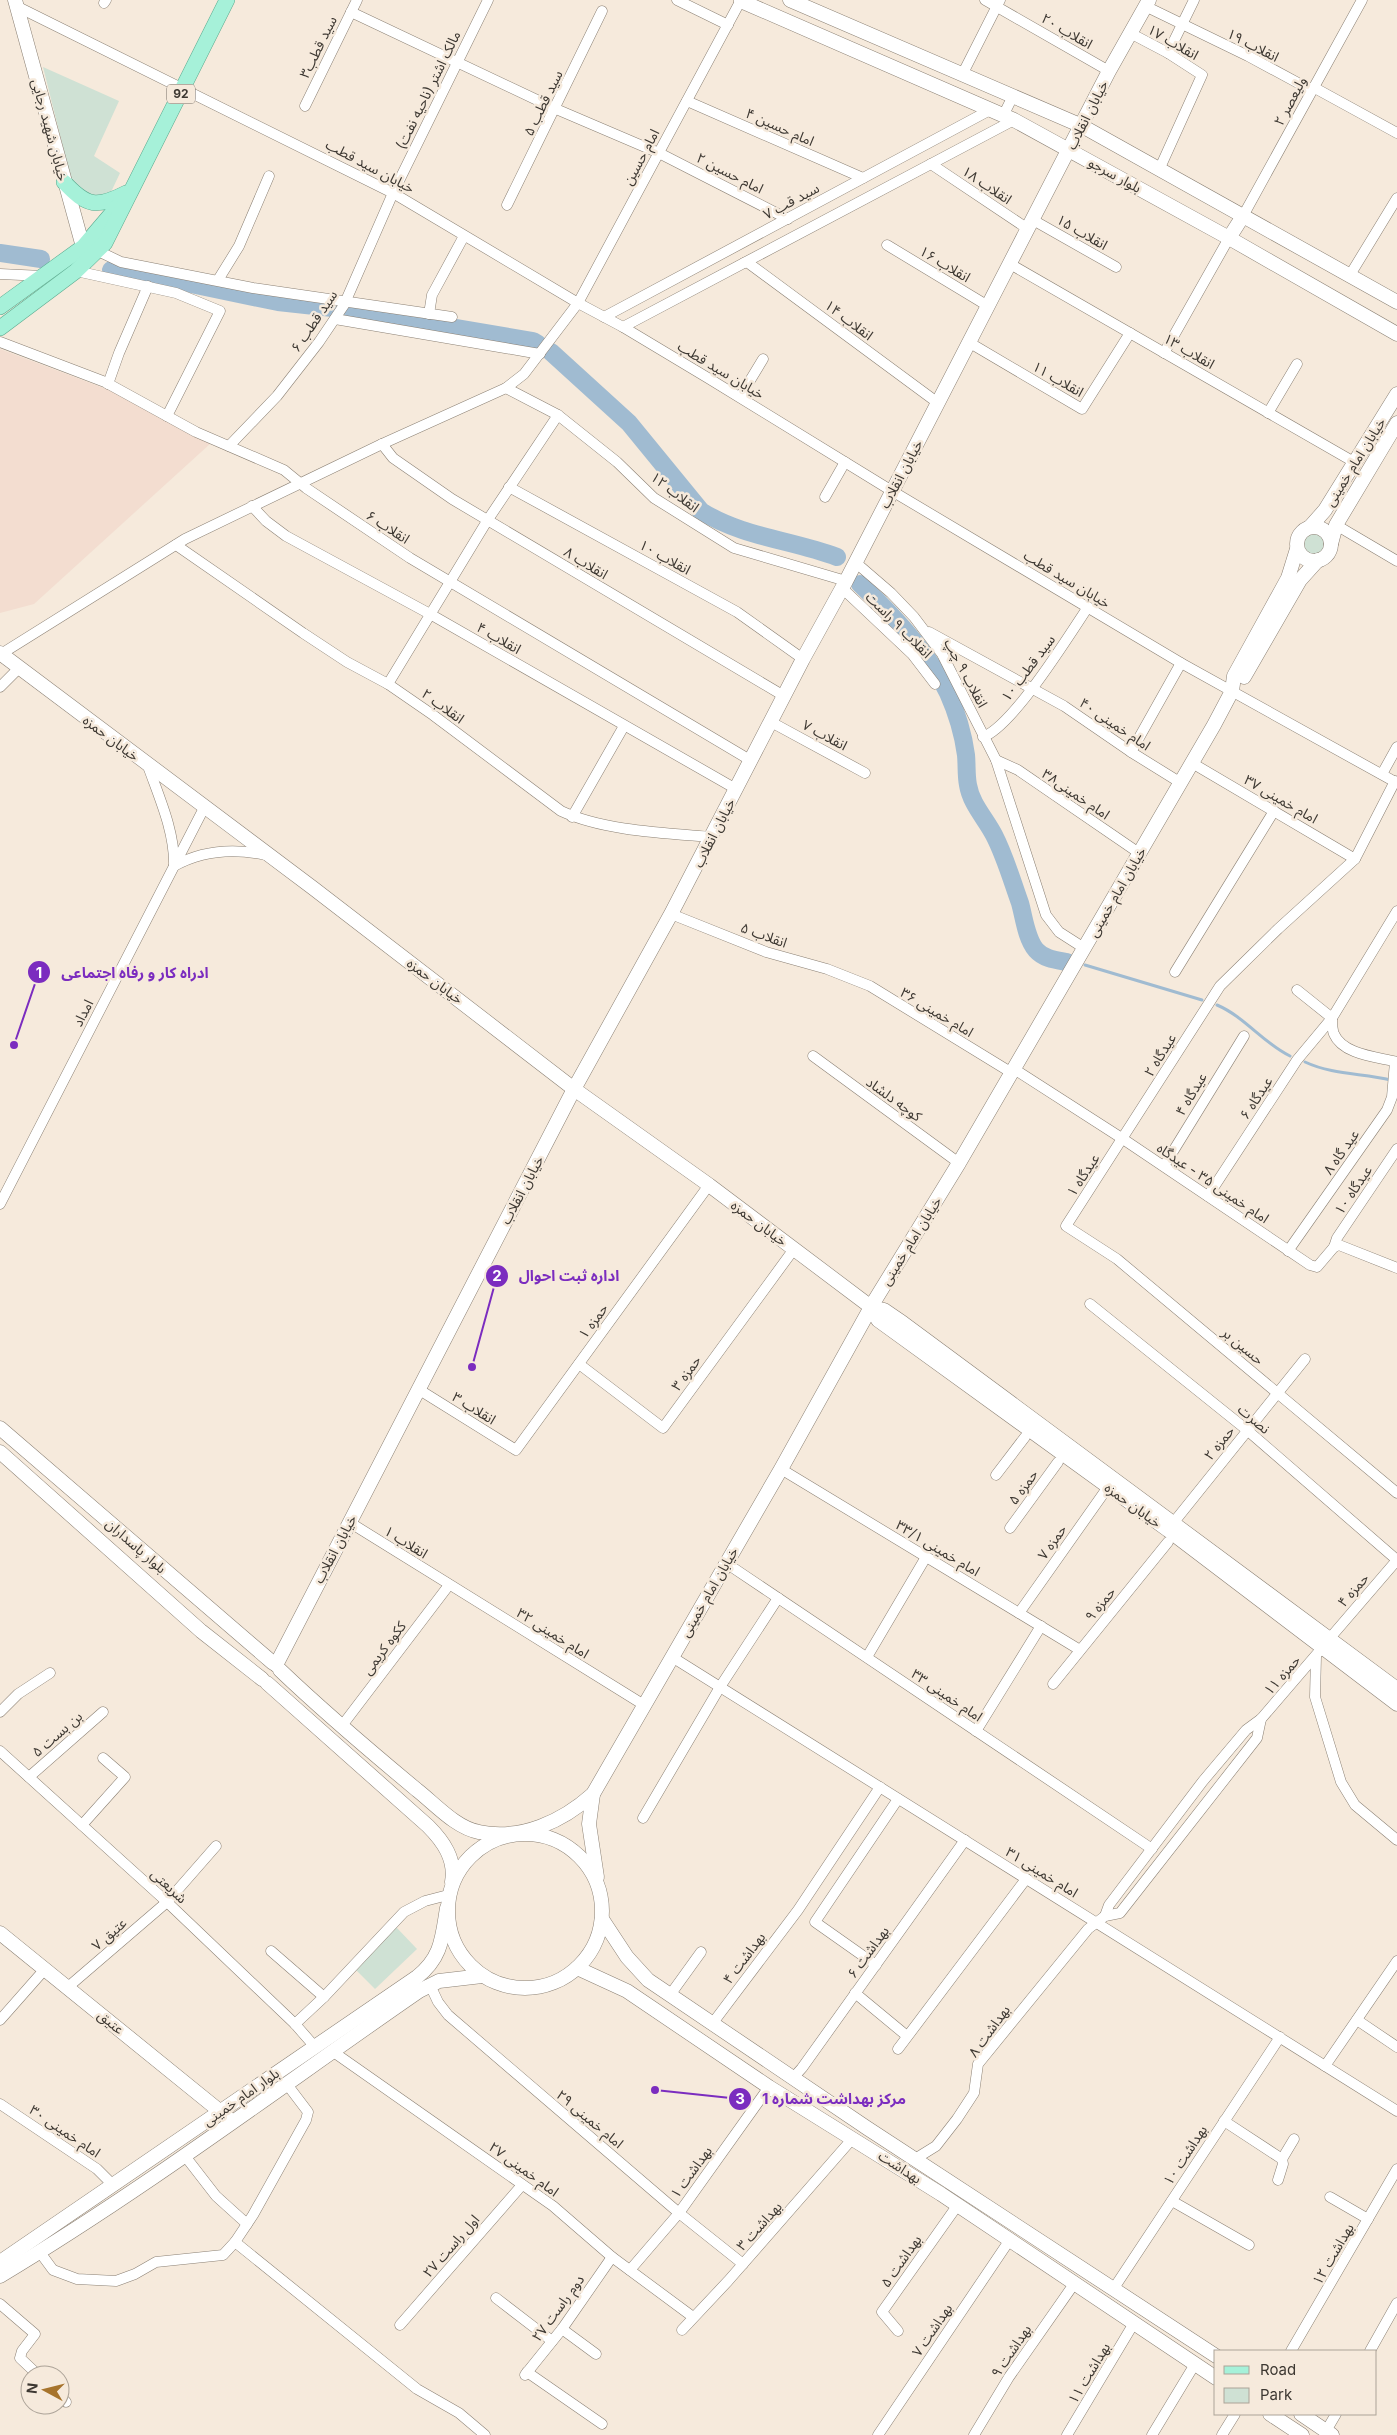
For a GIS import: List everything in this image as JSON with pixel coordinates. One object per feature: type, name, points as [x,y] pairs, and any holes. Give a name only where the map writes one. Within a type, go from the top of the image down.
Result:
[{"type":"main road","name":"92","points":[[0,307],[44,276],[105,243],[228,0]]},
{"type":"main road","name":"بلوار سرجو","points":[[741,0],[1008,118],[1229,238],[1397,334]]},
{"type":"main road","name":"بلوار سرجو","points":[[790,0],[1082,126],[1397,302]]},
{"type":"main road","name":"خیابان شهید رجایی","points":[[16,3],[64,182],[90,252]]},
{"type":"main road","name":"خیابان انقلاب","points":[[264,1681],[260,1672],[263,1666],[276,1666],[574,1089],[712,837],[750,760],[970,344],[988,306],[1147,3]]},
{"type":"main road","points":[[64,182],[76,196],[98,204],[108,202],[134,188]]},
{"type":"main road","points":[[1229,238],[1243,216]]},
{"type":"main road","name":"92","points":[[0,328],[76,271],[90,252]]},
{"type":"main road","name":"خیابان امام خمینی","points":[[1310,527],[1325,510],[1397,394]]},
{"type":"main road","name":"خیابان امام خمینی","points":[[1331,544],[1336,525],[1397,423]]},
{"type":"main road","points":[[1310,527],[1325,530],[1331,544],[1327,554],[1318,560],[1308,560],[1297,549],[1300,534],[1310,527]]},
{"type":"main road","name":"خیابان امام خمینی","points":[[593,1794],[781,1469],[871,1307],[959,1163],[1181,783],[1232,690],[1234,676],[1288,578],[1297,549]]},
{"type":"main road","name":"خیابان امام خمینی","points":[[1232,690],[1242,682],[1300,580],[1318,560]]},
{"type":"main road","name":"خیابان حمزه","points":[[1,654],[270,856],[574,1089],[710,1185],[871,1307],[884,1310],[903,1323],[1170,1531],[1397,1704]]},
{"type":"main road","name":"خیابان حمزه","points":[[871,1307],[878,1320],[1170,1531]]},
{"type":"main road","name":"بلوار پاسداران","points":[[0,1428],[276,1666],[341,1727],[463,1826],[477,1832],[496,1834],[516,1833]]},
{"type":"main road","name":"بلوار پاسداران","points":[[0,1452],[202,1631],[264,1681],[435,1834],[451,1860],[454,1871],[449,1895]]},
{"type":"main road","name":"خیابان حمزه","points":[[1323,1647],[1397,1689]]},
{"type":"main road","points":[[593,1794],[590,1840],[600,1892],[602,1919],[593,1948],[577,1968],[556,1982],[531,1989],[505,1987],[482,1976],[462,1958],[450,1934],[449,1895],[463,1864],[478,1849],[496,1838],[550,1823],[564,1816],[593,1794]]},
{"type":"main road","points":[[516,1833],[538,1834],[565,1845],[578,1854],[591,1871],[600,1892]]},
{"type":"main road","name":"بلوار امام خمینی","points":[[2,2258],[222,2111],[430,1966],[440,1948],[449,1895]]},
{"type":"main road","name":"بهداشت","points":[[602,1919],[637,1969],[670,1995],[867,2128],[1214,2355]]},
{"type":"main road","name":"عتیق","points":[[0,1934],[222,2111],[231,2122]]},
{"type":"main road","name":"بهداشت","points":[[577,1968],[627,1990],[769,2086],[855,2139],[1214,2377]]},
{"type":"main road","name":"بلوار امام خمینی","points":[[0,2276],[185,2156],[286,2082],[430,1985],[482,1976]]},
{"type":"main road","points":[[694,2036],[708,2021]]},
{"type":"main road","points":[[855,2139],[867,2128]]},
{"type":"main road","points":[[1272,2415],[1302,2435]]},
{"type":"main road","points":[[1302,2415],[1329,2433]]},
{"type":"street","name":"سید قطب۳","points":[[305,106],[357,0]]},
{"type":"street","name":"مالک اشتر (ناحیه نفت)","points":[[393,193],[488,0]]},
{"type":"street","points":[[677,0],[728,25]]},
{"type":"street","name":"امام حسین","points":[[1,654],[176,545],[299,483],[506,388],[524,374],[578,303],[741,0]]},
{"type":"street","name":"انقلاب ۲۰","points":[[985,0],[998,4],[1110,71]]},
{"type":"street","points":[[1168,53],[1194,0]]},
{"type":"street","name":"ولیعصر ۲","points":[[1243,216],[1362,0]]},
{"type":"street","name":"خیابان سید قطب","points":[[16,3],[393,193],[578,303],[623,327],[892,491],[1181,663],[1396,782]]},
{"type":"street","name":"انقلاب ۱۹","points":[[1147,3],[1182,25],[1312,88],[1397,133]]},
{"type":"street","points":[[962,75],[998,4]]},
{"type":"street","name":"سید قطب ۵","points":[[507,206],[556,109],[602,11]]},
{"type":"street","name":"امام حسین ۲","points":[[351,12],[556,109],[659,153],[788,218]]},
{"type":"street","name":"انقلاب ۱۷","points":[[1130,33],[1168,53],[1202,75],[1159,170]]},
{"type":"street","points":[[623,327],[931,164],[1008,118],[1013,96]]},
{"type":"street","name":"امام حسین ۴","points":[[687,101],[863,178]]},
{"type":"street","name":"سید قب ۷","points":[[604,317],[990,110]]},
{"type":"street","name":"انقلاب ۱۸","points":[[931,164],[1031,225]]},
{"type":"street","points":[[218,280],[239,246],[269,176]]},
{"type":"street","name":"سید قطب ۶","points":[[229,446],[277,396],[335,319],[345,302],[393,193]]},
{"type":"street","points":[[1350,275],[1397,198]]},
{"type":"street","name":"انقلاب ۱۵","points":[[1031,225],[1116,267]]},
{"type":"street","points":[[429,314],[432,294],[464,236]]},
{"type":"street","points":[[1164,353],[1229,238]]},
{"type":"street","name":"انقلاب ۱۶","points":[[887,245],[988,306]]},
{"type":"street","points":[[90,252],[121,262],[218,280],[345,302],[452,317]]},
{"type":"street","name":"انقلاب ۱۴","points":[[744,263],[747,262],[938,403]]},
{"type":"street","name":"انقلاب ۱۳","points":[[1010,264],[1354,462]]},
{"type":"street","points":[[76,271],[176,293],[220,311],[167,416]]},
{"type":"street","points":[[0,274],[44,276]]},
{"type":"street","points":[[108,384],[119,353],[148,286]]},
{"type":"street","points":[[335,319],[540,354]]},
{"type":"street","name":"انقلاب ۱۱","points":[[970,344],[1082,409],[1130,333]]},
{"type":"street","name":"انقلاب ۶","points":[[0,342],[108,384],[196,432],[284,470],[299,483],[374,536],[750,760]]},
{"type":"street","points":[[740,397],[763,359]]},
{"type":"street","points":[[1268,413],[1297,364]]},
{"type":"street","name":"انقلاب ۱۲","points":[[506,388],[558,415],[617,462],[654,498],[734,548],[844,584]]},
{"type":"street","points":[[388,684],[487,521],[558,415]]},
{"type":"street","name":"انقلاب ۸","points":[[382,444],[392,458],[487,521],[784,696]]},
{"type":"street","points":[[825,497],[844,462]]},
{"type":"street","name":"انقلاب ۱۰","points":[[509,487],[737,612],[803,659]]},
{"type":"street","name":"انقلاب ۴","points":[[252,506],[266,521],[286,536],[430,614],[736,789]]},
{"type":"street","points":[[1336,525],[1397,561]]},
{"type":"street","name":"انقلاب ۲","points":[[176,545],[348,662],[388,684],[561,811],[572,816],[641,830],[712,837]]},
{"type":"street","name":"انقلاب ۹ چپ","points":[[855,562],[892,593],[926,630],[942,654],[996,760],[1046,915],[1059,932],[1084,948]]},
{"type":"street","name":"انقلاب ۹ راست","points":[[844,584],[896,638],[935,684]]},
{"type":"street","name":"سید قطب ۱۰","points":[[983,737],[993,733],[1032,689],[1088,607]]},
{"type":"street","name":"امام خمینی ۴۰","points":[[926,630],[1064,706],[1181,783]]},
{"type":"street","points":[[1132,752],[1181,663]]},
{"type":"street","points":[[0,687],[19,668]]},
{"type":"street","name":"انقلاب ۷","points":[[771,722],[865,773]]},
{"type":"street","points":[[572,816],[624,726]]},
{"type":"street","points":[[1382,774],[1397,747]]},
{"type":"street","name":"امام خمینی۳۸","points":[[996,760],[1018,770],[1139,853]]},
{"type":"street","name":"امام خمینی ۳۷","points":[[1192,763],[1355,859]]},
{"type":"street","points":[[148,766],[175,851],[174,866]]},
{"type":"street","name":"عیدگاه ۲","points":[[1123,1139],[1220,986],[1278,929],[1339,876],[1355,859],[1396,782]]},
{"type":"street","name":"امداد","points":[[0,1204],[204,808]]},
{"type":"street","points":[[1175,972],[1274,811]]},
{"type":"street","points":[[174,866],[189,858],[205,853],[234,851],[270,856]]},
{"type":"street","name":"عیدگاه ۶","points":[[1208,1196],[1297,1060],[1332,1018],[1397,911]]},
{"type":"street","name":"انقلاب ۵","points":[[671,914],[766,952],[848,976]]},
{"type":"street","name":"امام خمینی ۳۶","points":[[848,976],[870,986],[1013,1071]]},
{"type":"street","points":[[1297,990],[1332,1018],[1333,1032],[1337,1040],[1350,1049],[1396,1062]]},
{"type":"street","name":"عیدگاه ۴","points":[[1164,1166],[1244,1036]]},
{"type":"street","name":"کوچه دلشاد","points":[[813,1056],[959,1163]]},
{"type":"street","name":"عید گاه ۸","points":[[1288,1250],[1387,1110],[1392,1097],[1396,1062]]},
{"type":"street","name":"امام خمینی ۳۵ - عیدگاه","points":[[1013,1071],[1123,1139],[1310,1265],[1317,1267],[1334,1246]]},
{"type":"street","name":"عیدگاه ۱","points":[[1066,1226],[1123,1139]]},
{"type":"street","name":"عیدگاه ۱۰","points":[[1334,1246],[1337,1238],[1397,1150]]},
{"type":"street","name":"حمزه ۱","points":[[516,1450],[710,1185]]},
{"type":"street","name":"حسین بر","points":[[1066,1226],[1117,1259],[1397,1493]]},
{"type":"street","points":[[1334,1246],[1339,1245],[1396,1267]]},
{"type":"street","name":"حمزه ۳","points":[[578,1364],[663,1428],[794,1249]]},
{"type":"street","name":"نصرت","points":[[1090,1304],[1247,1430],[1397,1560]]},
{"type":"street","name":"حمزه ۲","points":[[1170,1531],[1247,1430],[1306,1360]]},
{"type":"street","name":"انقلاب ۳","points":[[418,1389],[516,1450]]},
{"type":"street","points":[[996,1475],[1025,1437]]},
{"type":"street","name":"حمزه ۵","points":[[1010,1528],[1058,1462]]},
{"type":"street","name":"امام خمینی ۳۳/۱","points":[[781,1469],[1080,1650]]},
{"type":"street","name":"حمزه ۷","points":[[1019,1614],[1108,1487]]},
{"type":"street","name":"انقلاب ۱","points":[[349,1522],[449,1585]]},
{"type":"street","name":"حمزه ۹","points":[[1054,1684],[1170,1531]]},
{"type":"street","points":[[867,1657],[926,1557]]},
{"type":"street","name":"حمزه ۴","points":[[1323,1647],[1397,1560]]},
{"type":"street","name":"امام خمینی ۳۳","points":[[726,1563],[1152,1849]]},
{"type":"street","name":"امام خمینی ۳۲","points":[[449,1585],[644,1705]]},
{"type":"street","name":"ککوه کریمی","points":[[341,1727],[449,1585]]},
{"type":"street","points":[[643,1818],[720,1687],[778,1598]]},
{"type":"street","points":[[976,1731],[1041,1626]]},
{"type":"street","points":[[1323,1647],[1315,1697],[1340,1782],[1355,1805],[1397,1840]]},
{"type":"street","name":"حمزه ۱۱","points":[[1262,1719],[1323,1647]]},
{"type":"street","name":"امام خمینی ۳۱","points":[[672,1657],[1397,2111]]},
{"type":"street","points":[[0,1712],[18,1694],[50,1673]]},
{"type":"street","name":"بن بست ۵","points":[[28,1777],[103,1712]]},
{"type":"street","points":[[1105,1916],[1109,1905],[1203,1782],[1246,1730],[1262,1719]]},
{"type":"street","name":"بهداشت ۸","points":[[916,2160],[936,2146],[974,2093],[978,2064],[1088,1929],[1105,1916],[1120,1913],[1128,1904],[1257,1738],[1262,1719]]},
{"type":"street","name":"شریعتی","points":[[0,1751],[167,1902],[295,2024],[315,2046]]},
{"type":"street","points":[[82,1826],[125,1777],[103,1758]]},
{"type":"street","name":"بهداشت ۴","points":[[708,2021],[798,1910],[880,1787]]},
{"type":"street","points":[[876,1965],[815,1922],[898,1799]]},
{"type":"street","name":"بهداشت ۶","points":[[793,2078],[965,1840]]},
{"type":"street","name":"عتیق ۷","points":[[68,1987],[167,1902],[216,1846]]},
{"type":"street","points":[[898,2049],[1026,1879]]},
{"type":"street","points":[[295,2024],[324,1997],[404,1912],[425,1901],[449,1895]]},
{"type":"street","points":[[271,1951],[324,1997]]},
{"type":"street","points":[[670,1995],[701,1952]]},
{"type":"street","points":[[1325,2066],[1397,1961]]},
{"type":"street","points":[[0,2020],[45,1969]]},
{"type":"street","name":"امام خمینی ۲۹","points":[[430,1985],[438,2002],[448,2014],[679,2213],[743,2264]]},
{"type":"street","points":[[855,1993],[907,2036]]},
{"type":"street","points":[[1357,2020],[1397,2047]]},
{"type":"street","name":"بهداشت ۱۰","points":[[1114,2288],[1280,2038]]},
{"type":"street","name":"امام خمینی ۲۷","points":[[332,2051],[553,2206],[612,2257],[694,2317]]},
{"type":"street","points":[[39,2251],[53,2270],[77,2280],[116,2281],[135,2274],[156,2262],[223,2255],[235,2242],[247,2224],[306,2120],[308,2112],[286,2082]]},
{"type":"street","name":"بهداشت ۱","points":[[630,2270],[679,2213],[769,2086]]},
{"type":"street","name":"امام خمینی ۳۰","points":[[0,2104],[97,2169],[113,2185]]},
{"type":"street","points":[[1224,2121],[1282,2159]]},
{"type":"street","name":"بهداشت ۳","points":[[682,2330],[855,2139]]},
{"type":"street","points":[[1278,2180],[1283,2164],[1282,2159],[1294,2139]]},
{"type":"street","points":[[185,2156],[216,2196],[247,2224]]},
{"type":"street","name":"بهداشت ۱۲","points":[[1292,2350],[1397,2170]]},
{"type":"street","name":"۲۷ اول راست","points":[[400,2325],[522,2185]]},
{"type":"street","points":[[1330,2197],[1368,2219]]},
{"type":"street","points":[[1172,2201],[1249,2245]]},
{"type":"street","name":"بهداشت ۵","points":[[898,2331],[882,2312],[957,2206]]},
{"type":"street","name":"بهداشت ۷","points":[[878,2435],[1009,2241]]},
{"type":"street","points":[[235,2242],[417,2389],[459,2413],[485,2435]]},
{"type":"street","name":"۲۷ دوم راست","points":[[602,2424],[526,2374],[562,2329],[612,2257]]},
{"type":"street","name":"بهداشت ۹","points":[[974,2435],[1009,2377],[1074,2284]]},
{"type":"street","points":[[496,2298],[552,2341]]},
{"type":"street","points":[[1371,2350],[1397,2302]]},
{"type":"street","points":[[0,2304],[35,2334],[22,2351],[20,2358],[27,2365]]},
{"type":"street","name":"بهداشت ۱۱","points":[[1067,2435],[1134,2323]]},
{"type":"street","points":[[562,2329],[596,2354]]},
{"type":"street","points":[[1152,2435],[1196,2364]]},
{"type":"street","points":[[1222,2435],[1235,2415]]},
{"type":"street","points":[[1329,2433],[1336,2415]]},
{"type":"shaded area","points":[[0,349],[109,390],[211,443],[34,604],[0,613]]},
{"type":"green space","points":[[43,67],[119,101],[94,156],[120,173],[111,192],[104,197],[86,196],[72,183]]},
{"type":"green space","points":[[1313,532],[1321,536],[1325,544],[1321,552],[1313,556],[1305,552],[1301,544],[1305,536]]},
{"type":"green space","points":[[396,1927],[417,1949],[375,1989],[354,1968]]},
{"type":"waterway","points":[[0,253],[41,259]]},
{"type":"waterway","points":[[111,270],[172,280],[278,302],[333,308]]},
{"type":"waterway","points":[[350,310],[533,341],[538,344]]},
{"type":"waterway","points":[[551,352],[629,423],[701,511],[733,527],[837,557]]},
{"type":"waterway","points":[[860,584],[908,634],[931,663],[940,678],[948,693],[961,731],[970,792],[975,805],[1002,851],[1020,903],[1030,940],[1036,950],[1043,955],[1050,959],[1067,962]]},
{"type":"waterway","points":[[1085,965],[1202,1000]]},
{"type":"waterway","points":[[1217,1005],[1236,1016],[1280,1051],[1290,1056]]},
{"type":"waterway","points":[[1305,1062],[1337,1072],[1391,1080]]},
{"type":"place","name":"ادراه کار و رفاه اجتماعی","points":[[14,1045]]},
{"type":"place","name":"اداره ثبت احوال","points":[[472,1367]]},
{"type":"place","name":"مرکز بهداشت شماره 1","points":[[655,2090]]}]
